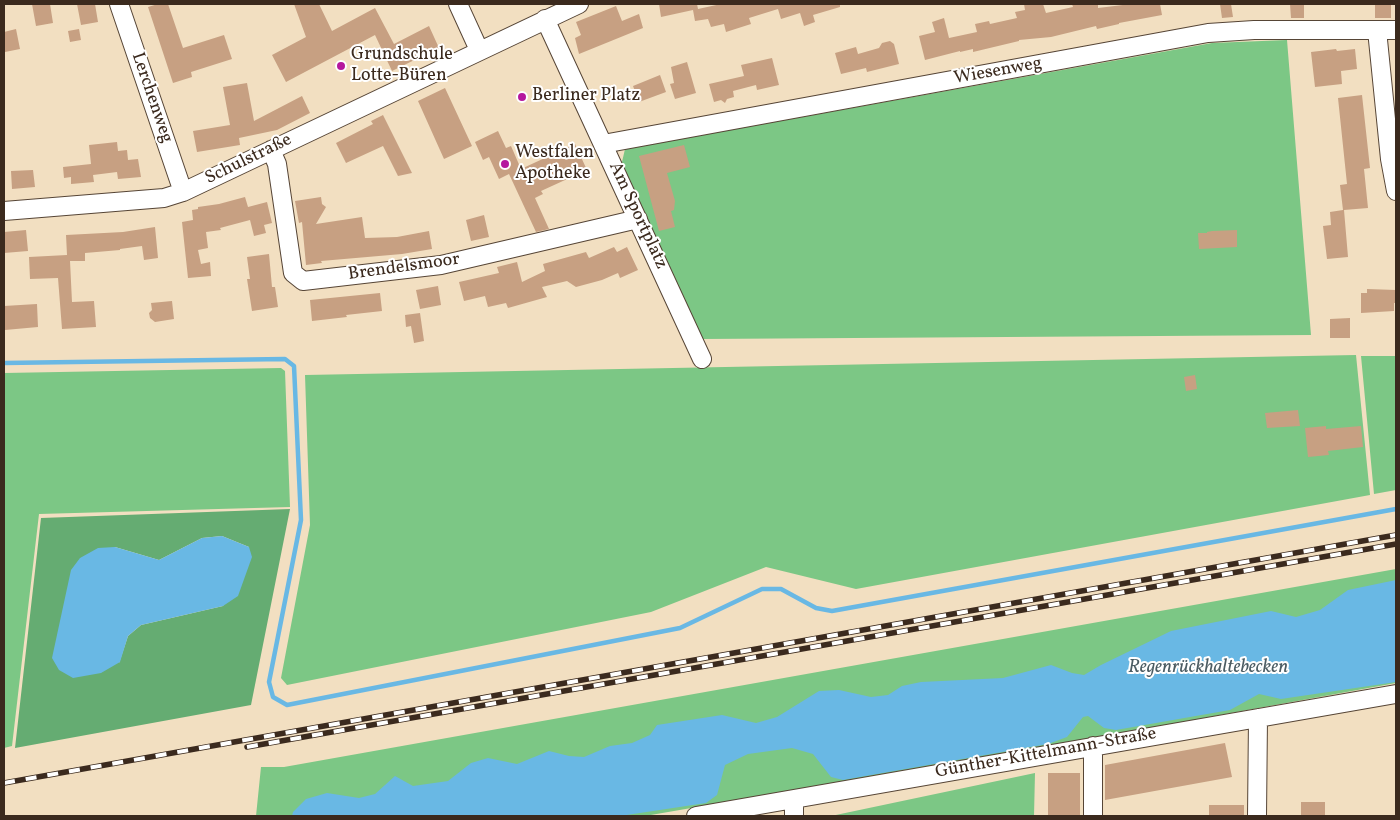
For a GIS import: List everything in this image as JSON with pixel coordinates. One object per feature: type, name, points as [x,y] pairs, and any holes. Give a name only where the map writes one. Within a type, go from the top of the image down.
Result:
[{"type":"street","name":"Lerchenweg","points":[[119,4],[183,192]]},
{"type":"street","points":[[458,4],[479,50],[579,4]]},
{"type":"street","name":"Am Sportplatz","points":[[545,19],[702,359]]},
{"type":"street","name":"Wiesenweg","points":[[603,144],[1208,33],[1254,30],[1396,30]]},
{"type":"street","points":[[1377,30],[1390,159],[1396,191]]},
{"type":"street","name":"Schulstraße","points":[[4,211],[164,198],[183,192],[479,50]]},
{"type":"street","name":"Brendelsmoor","points":[[271,150],[277,164],[292,272],[303,281],[441,265],[638,219]]},
{"type":"street","name":"Günther-Kittelmann-Straße","points":[[696,816],[1396,694]]},
{"type":"street","points":[[1257,816],[1258,718]]},
{"type":"street","points":[[1093,746],[1093,816]]},
{"type":"street","points":[[794,798],[794,816]]},
{"type":"green space","points":[[1287,40],[1311,335],[702,339],[643,215],[622,162],[625,149],[1212,43]]},
{"type":"green space","points":[[1356,355],[1370,495],[856,589],[766,567],[651,612],[287,685],[281,678],[310,525],[305,375]]},
{"type":"green space","points":[[1361,356],[1396,356],[1396,490],[1374,494]]},
{"type":"green space","points":[[281,368],[285,371],[290,507],[39,514],[12,746],[4,748],[4,373]]},
{"type":"green space","points":[[290,509],[251,705],[15,748],[41,518]],"holes":[[[222,536],[249,547],[223,606],[141,625],[128,636],[119,663],[115,547],[159,560],[202,538]]]},
{"type":"green space","name":"Regenrückhaltebecken","points":[[1396,569],[1396,683],[1050,746],[645,816],[256,816],[261,767],[284,767]]},
{"type":"green space","points":[[1035,773],[1034,816],[831,816]]},
{"type":"water","points":[[222,536],[249,547],[252,557],[238,596],[223,606],[141,625],[128,636],[120,662],[101,673],[73,678],[59,670],[52,658],[71,570],[80,558],[98,548],[115,547],[159,560],[202,538]]},
{"type":"water","name":"Regenrückhaltebecken","points":[[1396,580],[1396,682],[1281,699],[1259,694],[1230,710],[1116,730],[1104,728],[1088,716],[1083,717],[1067,737],[1048,744],[843,780],[831,777],[813,754],[792,748],[748,754],[725,765],[717,795],[706,803],[620,816],[292,816],[293,812],[306,799],[327,793],[359,798],[375,794],[395,776],[413,786],[448,781],[471,763],[488,758],[517,764],[549,751],[569,756],[584,757],[610,746],[632,743],[650,735],[657,725],[722,715],[756,723],[777,717],[819,691],[839,690],[871,697],[888,695],[902,686],[921,682],[1003,678],[1051,665],[1072,673],[1084,675],[1171,631],[1271,611],[1296,617],[1320,610],[1348,590]]},
{"type":"building","points":[[32,4],[50,4],[53,23],[36,26]]},
{"type":"building","points":[[77,4],[95,4],[98,22],[81,25]]},
{"type":"building","points":[[168,4],[183,48],[224,35],[232,59],[191,72],[192,77],[173,83],[148,7]]},
{"type":"building","points":[[294,4],[319,4],[332,31],[375,8],[394,44],[429,26],[439,48],[392,71],[375,35],[286,82],[272,55],[306,37]]},
{"type":"building","points":[[659,4],[697,4],[698,9],[721,4],[840,4],[840,7],[813,15],[815,22],[804,26],[800,13],[781,19],[778,9],[749,18],[751,24],[726,32],[724,24],[711,27],[708,19],[695,21],[693,10],[661,17]]},
{"type":"building","points":[[1024,4],[1043,4],[1046,13],[1073,7],[1072,4],[1098,4],[1098,8],[1131,4],[1160,4],[1162,15],[1097,29],[1096,26],[1051,37],[1019,40],[973,52],[973,49],[960,51],[925,60],[919,36],[935,32],[932,22],[944,18],[949,38],[977,32],[975,24],[989,21],[990,24],[1017,18],[1015,12],[1025,10]]},
{"type":"building","points":[[1220,4],[1231,4],[1233,17],[1222,18]]},
{"type":"building","points":[[1290,4],[1304,4],[1304,18],[1291,18]]},
{"type":"building","points":[[1375,4],[1391,4],[1391,18],[1375,18]]},
{"type":"building","points":[[616,6],[622,21],[639,14],[643,28],[579,54],[575,38],[581,35],[576,22]]},
{"type":"building","points":[[16,29],[20,49],[5,52],[4,32]]},
{"type":"building","points":[[79,29],[81,40],[70,42],[68,31]]},
{"type":"building","points":[[890,41],[894,44],[899,64],[867,72],[866,68],[841,74],[835,53],[856,47],[858,54],[879,48],[882,43]]},
{"type":"building","points":[[1336,49],[1337,51],[1355,49],[1357,69],[1341,71],[1342,84],[1315,87],[1311,52]]},
{"type":"building","points":[[772,58],[779,85],[757,90],[756,85],[733,91],[734,97],[727,99],[725,103],[721,100],[714,102],[709,84],[744,76],[741,65]]},
{"type":"building","points":[[687,62],[696,93],[675,99],[670,84],[674,83],[671,67]]},
{"type":"building","points":[[660,75],[666,92],[639,102],[633,86]]},
{"type":"building","points":[[247,83],[254,121],[302,96],[310,113],[277,130],[239,138],[240,145],[197,152],[193,131],[230,125],[223,87]]},
{"type":"building","points":[[445,88],[472,146],[444,159],[418,101]]},
{"type":"building","points":[[1362,95],[1370,168],[1364,169],[1368,208],[1344,210],[1348,257],[1327,259],[1323,226],[1331,225],[1330,212],[1343,210],[1340,185],[1347,184],[1338,98]]},
{"type":"building","points":[[383,115],[412,173],[398,176],[383,146],[346,163],[336,143],[373,124],[371,121]]},
{"type":"building","points":[[498,131],[506,148],[511,146],[521,169],[575,144],[587,170],[541,191],[543,194],[535,198],[549,229],[536,232],[509,174],[499,179],[489,157],[483,160],[475,142]]},
{"type":"building","points":[[117,142],[118,151],[127,150],[128,160],[138,159],[141,177],[118,179],[117,172],[93,175],[94,182],[71,184],[71,177],[64,178],[63,167],[91,164],[89,145]]},
{"type":"building","points":[[684,145],[690,167],[667,173],[675,201],[674,210],[671,211],[675,227],[659,231],[639,156]]},
{"type":"building","points":[[33,170],[35,187],[12,189],[11,171]]},
{"type":"building","points":[[245,197],[248,207],[267,202],[272,223],[264,225],[266,233],[254,236],[250,220],[220,228],[221,230],[206,232],[208,248],[198,250],[201,264],[210,262],[211,276],[188,278],[182,222],[193,220],[192,210],[198,209],[198,207]]},
{"type":"building","points":[[321,197],[322,204],[326,207],[316,224],[362,217],[365,238],[397,237],[429,231],[432,249],[402,254],[321,261],[322,263],[306,265],[302,222],[299,223],[295,201]]},
{"type":"building","points":[[484,215],[489,237],[471,241],[466,220]]},
{"type":"building","points":[[155,227],[158,258],[144,260],[142,246],[85,253],[85,261],[70,261],[72,302],[94,301],[96,327],[62,329],[58,278],[30,279],[29,257],[67,255],[66,235],[123,232]]},
{"type":"building","points":[[26,230],[28,251],[4,253],[4,232]]},
{"type":"building","points":[[1237,230],[1237,247],[1199,249],[1198,233]]},
{"type":"building","points":[[614,247],[617,252],[627,247],[638,270],[620,278],[618,273],[602,280],[576,287],[567,281],[542,287],[547,297],[508,308],[506,303],[488,307],[485,296],[464,301],[459,282],[499,273],[497,267],[517,262],[522,282],[545,271],[543,264],[586,252],[589,258]]},
{"type":"building","points":[[269,254],[272,287],[275,287],[278,307],[252,311],[247,279],[250,279],[247,257]]},
{"type":"building","points":[[438,286],[441,305],[420,309],[416,290]]},
{"type":"building","points":[[1367,289],[1396,290],[1394,311],[1361,313],[1361,293],[1367,293]]},
{"type":"building","points":[[380,293],[382,311],[312,321],[310,300]]},
{"type":"building","points":[[172,301],[174,319],[155,322],[150,318],[151,303]]},
{"type":"building","points":[[37,304],[38,327],[5,330],[4,306]]},
{"type":"building","points":[[420,313],[424,341],[414,343],[411,326],[406,327],[405,315]]},
{"type":"building","points":[[1350,318],[1350,338],[1330,338],[1330,319]]},
{"type":"building","points":[[1195,375],[1197,389],[1186,391],[1184,377]]},
{"type":"building","points":[[1298,410],[1300,426],[1267,428],[1265,413]]},
{"type":"building","points":[[1326,426],[1326,429],[1361,426],[1363,447],[1328,451],[1329,455],[1308,457],[1305,428]]},
{"type":"building","points":[[1225,743],[1232,777],[1105,800],[1105,765]]},
{"type":"building","points":[[1048,773],[1080,773],[1080,816],[1048,816]]},
{"type":"building","points":[[1301,802],[1325,802],[1325,816],[1301,816]]},
{"type":"building","points":[[1209,805],[1244,805],[1244,816],[1209,816]]},
{"type":"waterway","points":[[4,363],[285,359],[294,366],[301,520],[269,682],[273,697],[287,705],[680,628],[762,589],[781,589],[816,608],[832,611],[1396,509]]},
{"type":"railway","points":[[4,783],[1396,535]]},
{"type":"railway","points":[[247,747],[1396,544]]},
{"type":"place","name":"Grundschule Lotte-Büren","points":[[341,66]]},
{"type":"place","name":"Berliner Platz","points":[[522,97]]},
{"type":"place","name":"Westfalen Apotheke","points":[[505,164]]}]
